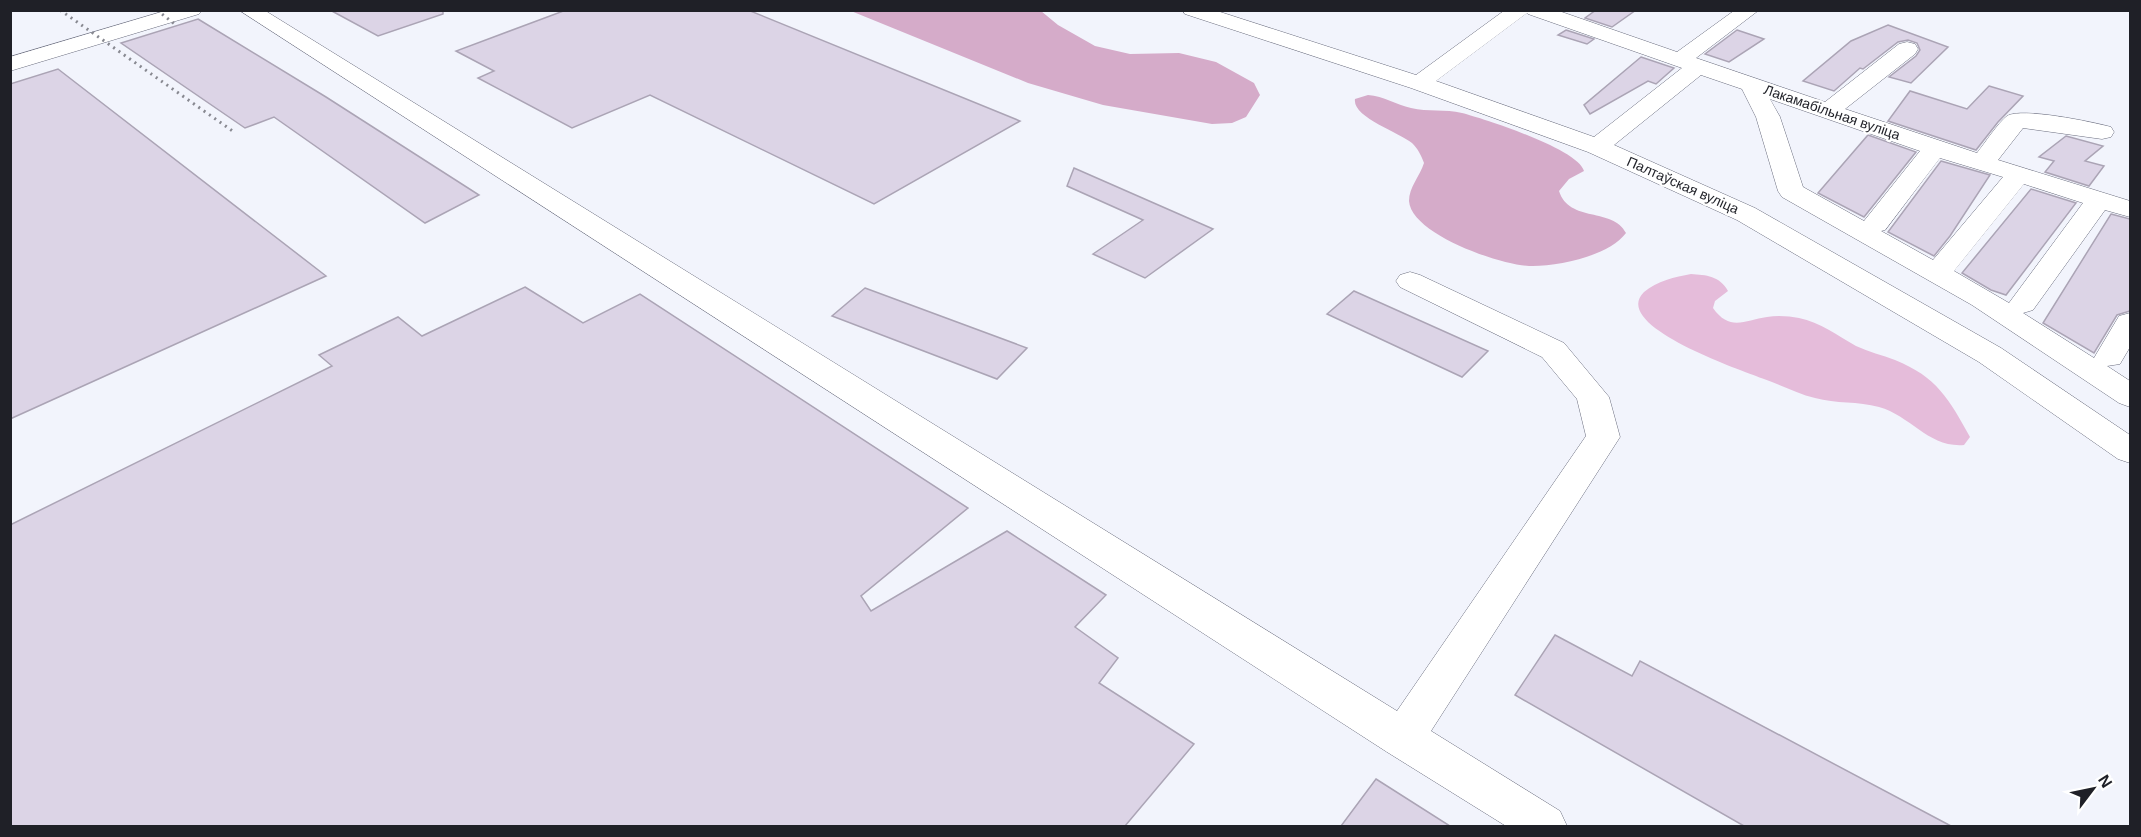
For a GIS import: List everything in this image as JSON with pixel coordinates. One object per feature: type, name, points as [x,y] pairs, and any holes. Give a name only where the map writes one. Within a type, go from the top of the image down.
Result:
[{"type":"street","points":[[10,64],[192,10]]},
{"type":"street","points":[[249,10],[1544,826]]},
{"type":"street","name":"Палтаўская вуліца","points":[[1192,10],[1419,84],[1597,147],[1746,214],[1990,355],[2130,451]]},
{"type":"street","points":[[1419,84],[1519,10]]},
{"type":"street","name":"Лакамабільная вуліца","points":[[1535,10],[1569,15],[1751,85],[1935,148],[2130,209]]},
{"type":"street","points":[[1597,147],[1749,10]]},
{"type":"street","points":[[1828,111],[1906,49]]},
{"type":"street","points":[[1751,85],[1768,117],[1791,191],[1982,299],[2130,396]]},
{"type":"street","points":[[1983,163],[2016,121],[2031,120],[2102,132]]},
{"type":"street","points":[[1875,224],[1935,148]]},
{"type":"street","points":[[1944,265],[2019,174]]},
{"type":"street","points":[[2023,304],[2100,198]]},
{"type":"street","points":[[1402,738],[1603,437],[1593,397],[1553,350],[1410,281]]},
{"type":"street","points":[[2109,357],[2130,322]]},
{"type":"shaded area","points":[[851,11],[1041,11],[1058,25],[1095,46],[1130,54],[1179,53],[1216,62],[1254,83],[1260,95],[1246,117],[1232,123],[1212,124],[1103,105],[1028,83]]},
{"type":"shaded area","points":[[1368,95],[1411,108],[1474,116],[1529,136],[1566,154],[1578,162],[1584,171],[1569,179],[1559,191],[1564,201],[1581,211],[1611,220],[1620,225],[1626,233],[1608,248],[1595,254],[1568,262],[1541,266],[1498,260],[1459,246],[1440,236],[1414,213],[1409,201],[1411,191],[1424,163],[1420,155],[1412,143],[1361,112],[1356,106],[1355,99]]},
{"type":"shaded area","points":[[1691,274],[1712,277],[1725,286],[1728,291],[1715,301],[1713,308],[1726,320],[1738,323],[1779,316],[1807,320],[1856,346],[1895,360],[1921,374],[1932,382],[1948,400],[1970,437],[1964,445],[1940,442],[1890,411],[1863,404],[1823,400],[1809,396],[1732,367],[1683,345],[1645,319],[1638,305],[1644,292],[1649,288],[1666,280]]},
{"type":"building","points":[[330,10],[443,10],[443,14],[378,36]]},
{"type":"building","points":[[566,10],[748,10],[1020,121],[874,204],[650,95],[572,128],[478,78],[494,71],[456,51]]},
{"type":"building","points":[[1596,10],[1636,10],[1612,27],[1585,18]]},
{"type":"building","points":[[198,19],[326,97],[479,195],[425,223],[274,117],[245,128],[121,43]]},
{"type":"building","points":[[1888,25],[1948,47],[1911,83],[1889,77],[1916,56],[1920,50],[1917,43],[1908,40],[1898,42],[1863,69],[1860,68],[1834,91],[1803,81],[1851,41]]},
{"type":"building","points":[[1566,30],[1594,39],[1587,44],[1558,35]]},
{"type":"building","points":[[1737,30],[1764,39],[1729,62],[1705,54]]},
{"type":"building","points":[[1641,57],[1674,68],[1656,84],[1648,81],[1590,114],[1584,105]]},
{"type":"building","points":[[58,69],[326,276],[10,419],[10,84]]},
{"type":"building","points":[[1989,86],[2023,96],[1976,150],[1888,121],[1910,91],[1967,109]]},
{"type":"building","points":[[1868,135],[1916,152],[1864,217],[1818,193]]},
{"type":"building","points":[[2066,136],[2103,146],[2085,161],[2104,166],[2089,186],[2045,172],[2054,161],[2039,157]]},
{"type":"building","points":[[1941,161],[1990,175],[1934,256],[1888,232]]},
{"type":"building","points":[[1074,168],[1213,229],[1145,278],[1093,254],[1143,220],[1067,186]]},
{"type":"building","points":[[2031,189],[2076,203],[2006,295],[1991,290],[1962,273]]},
{"type":"building","points":[[2111,214],[2130,219],[2130,311],[2117,315],[2094,353],[2043,323]]},
{"type":"building","points":[[525,287],[583,323],[640,294],[968,508],[861,596],[871,611],[1007,531],[1106,595],[1075,627],[1118,658],[1099,683],[1194,744],[1125,826],[10,826],[10,525],[332,366],[319,355],[398,317],[422,336]]},
{"type":"building","points":[[865,288],[1027,348],[997,379],[832,316]]},
{"type":"building","points":[[1354,291],[1488,351],[1462,377],[1327,314]]},
{"type":"building","points":[[1555,635],[1632,676],[1640,661],[1951,826],[1744,826],[1515,695]]},
{"type":"building","points":[[1376,779],[1450,826],[1341,826]]},
{"type":"railway","points":[[60,10],[234,132]]},
{"type":"railway","points":[[157,10],[177,26]]}]
